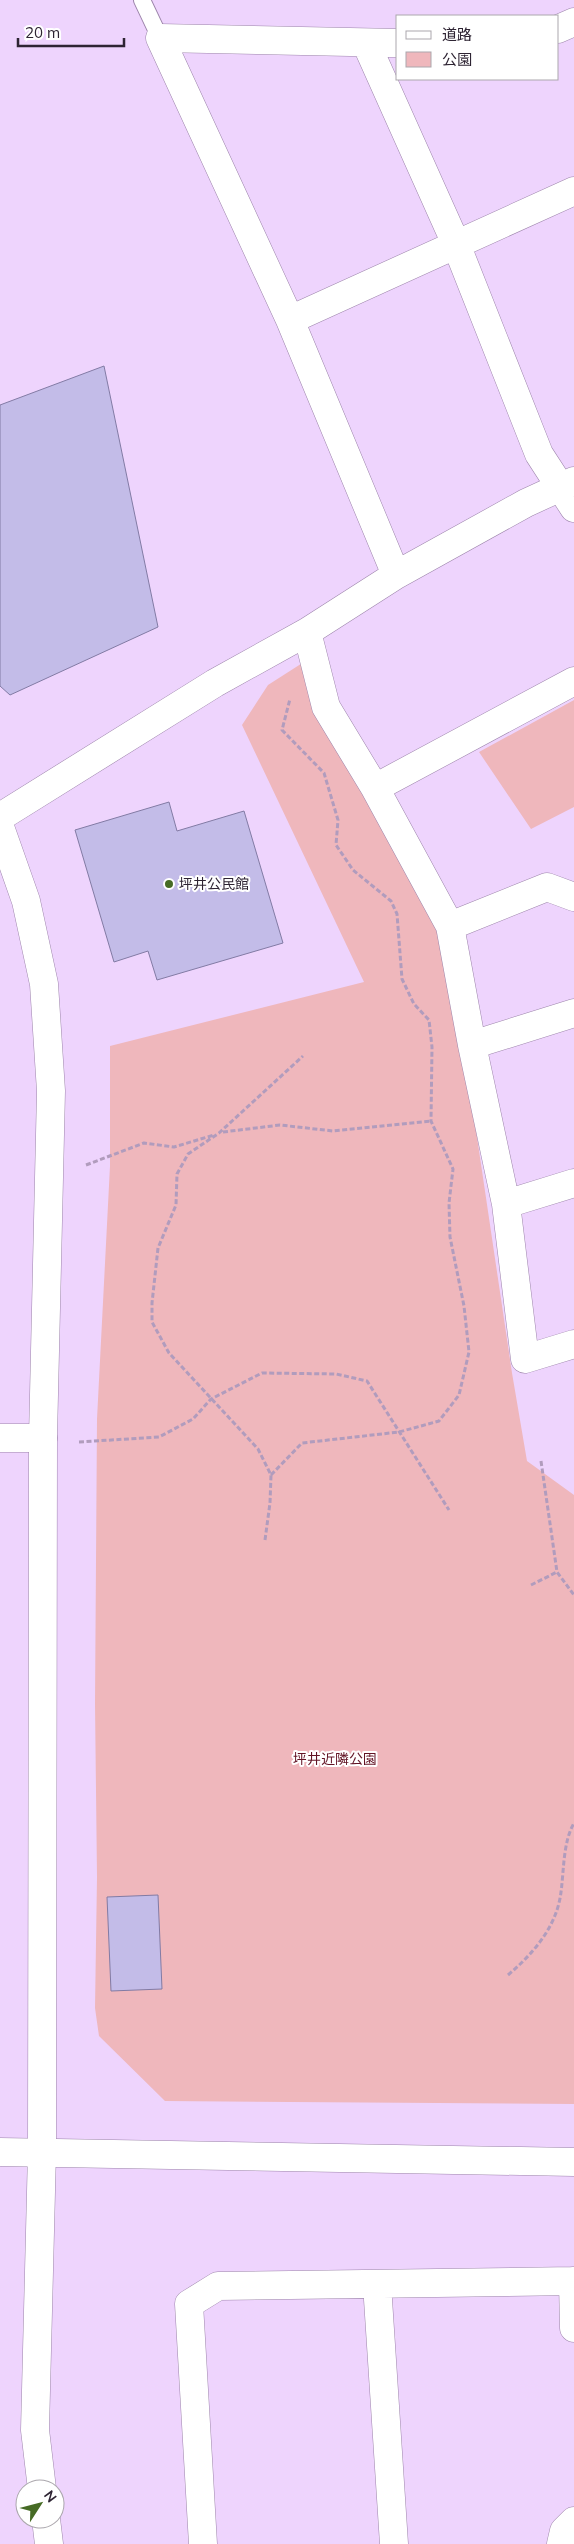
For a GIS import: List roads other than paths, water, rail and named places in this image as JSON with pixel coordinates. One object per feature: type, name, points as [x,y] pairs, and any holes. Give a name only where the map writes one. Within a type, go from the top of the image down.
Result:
[{"type":"street","points":[[559,29],[574,22]]},
{"type":"street","points":[[396,43],[160,38],[290,320],[396,575]]},
{"type":"street","points":[[0,817],[215,684],[307,632],[396,575],[526,503],[569,492],[539,454],[456,244],[366,43]]},
{"type":"street","points":[[290,320],[574,191]]},
{"type":"street","points":[[307,632],[326,707],[375,788],[450,926],[472,1045],[506,1204],[525,1359],[574,1344]]},
{"type":"street","points":[[375,788],[574,681]]},
{"type":"street","points":[[0,827],[26,901],[44,984],[51,1091],[43,1438],[42,2152],[35,2430],[41,2479]]},
{"type":"street","points":[[450,926],[547,887],[574,897]]},
{"type":"street","points":[[472,1045],[574,1014]]},
{"type":"street","points":[[506,1204],[574,1183]]},
{"type":"street","points":[[0,1438],[43,1438]]},
{"type":"street","points":[[0,2152],[574,2162]]},
{"type":"street","points":[[203,2544],[189,2304],[218,2286],[573,2281],[574,2328]]},
{"type":"street","points":[[377,2284],[394,2544]]},
{"type":"street","points":[[561,2544],[564,2531],[574,2521]]},
{"type":"street","points":[[47,2529],[49,2544]]},
{"type":"lane","points":[[142,0],[160,38]]},
{"type":"place","name":"坪井公民館","points":[[169,884]]},
{"type":"park label","name":"坪井近隣公園","points":[[335,1759]]}]
